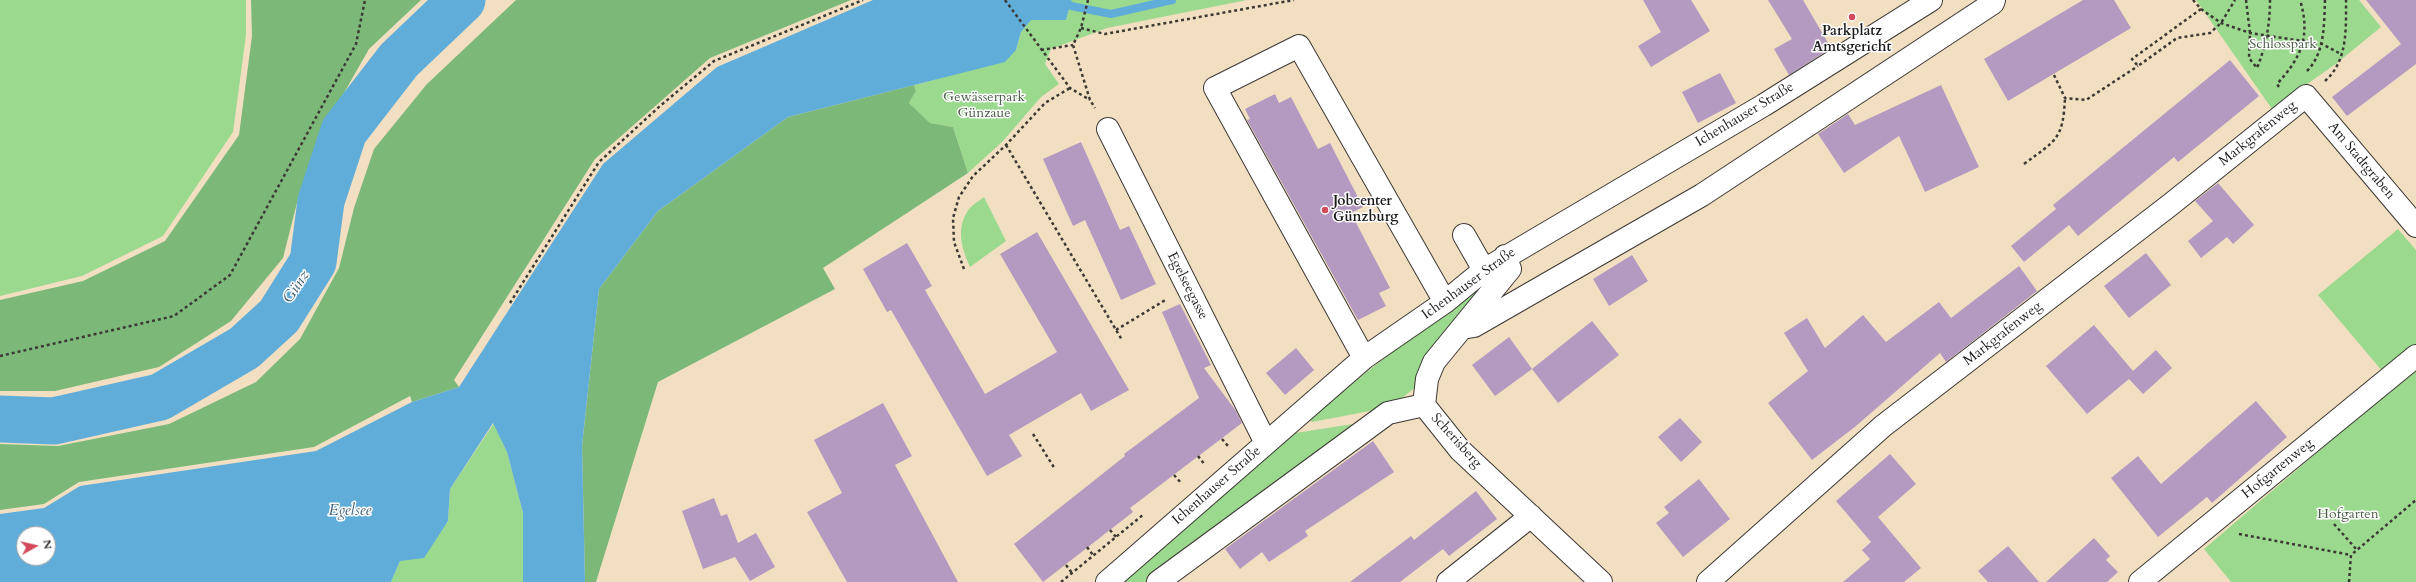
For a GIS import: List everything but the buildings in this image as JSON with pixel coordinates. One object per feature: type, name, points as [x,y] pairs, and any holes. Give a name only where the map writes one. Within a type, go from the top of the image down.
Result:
[{"type":"street","name":"Ichenhauser Straße","points":[[1107,582],[1364,358],[1445,302],[1484,270],[1505,256],[1764,105],[1930,0]]},
{"type":"street","points":[[1462,328],[1474,326],[1702,194],[1981,11],[1994,0]]},
{"type":"street","points":[[1364,358],[1215,88],[1299,46],[1445,302]]},
{"type":"street","name":"Am Stadtgraben","points":[[2304,86],[2416,226]]},
{"type":"street","name":"Markgrafenweg","points":[[1708,582],[1883,426],[2170,205],[2304,86]]},
{"type":"street","name":"Egelseegasse","points":[[1108,129],[1266,443]]},
{"type":"street","points":[[1464,235],[1484,270]]},
{"type":"street","name":"Scherisberg","points":[[1505,256],[1510,269],[1434,362],[1427,379],[1424,405],[1460,450],[1601,582]]},
{"type":"street","name":"Hofgartenweg","points":[[2140,582],[2416,356]]},
{"type":"street","points":[[1158,582],[1388,413],[1424,405]]},
{"type":"street","points":[[1448,582],[1531,516]]},
{"type":"path","points":[[0,356],[174,316],[230,275],[356,44],[365,0]]},
{"type":"path","points":[[510,303],[599,162],[660,106],[714,61],[863,0]]},
{"type":"path","points":[[1005,0],[1030,37],[1070,88],[1090,100]]},
{"type":"path","points":[[1088,0],[1081,28],[1073,45],[1090,100],[1108,129]]},
{"type":"path","points":[[1081,28],[1105,34],[1294,0]]},
{"type":"path","points":[[2193,0],[2201,9],[2221,23],[2250,33],[2322,44],[2341,54]]},
{"type":"path","points":[[2065,98],[2086,100],[2138,66],[2176,38],[2210,33],[2221,23],[2235,0]]},
{"type":"path","points":[[2246,0],[2250,33],[2249,58],[2256,68],[2264,50],[2267,36],[2270,0]]},
{"type":"path","points":[[2284,91],[2277,84],[2294,66],[2305,41],[2300,0]]},
{"type":"path","points":[[2304,86],[2322,44],[2325,0]]},
{"type":"path","points":[[2304,86],[2332,75],[2347,37],[2346,0]]},
{"type":"path","points":[[2138,66],[2132,59],[2201,9]]},
{"type":"path","points":[[1040,50],[1073,45]]},
{"type":"path","points":[[2024,164],[2057,139],[2064,118],[2065,98],[2054,75]]},
{"type":"path","points":[[964,270],[954,242],[953,218],[959,197],[973,176],[1006,145],[1045,102],[1070,88]]},
{"type":"path","points":[[1006,145],[1122,340]]},
{"type":"path","points":[[1116,330],[1187,287]]},
{"type":"path","points":[[1033,434],[1055,469]]},
{"type":"path","points":[[1222,439],[1228,446]]},
{"type":"path","points":[[1198,456],[1205,465]]},
{"type":"path","points":[[1174,475],[1182,484]]},
{"type":"path","points":[[2349,582],[2351,555],[2416,500]]},
{"type":"path","points":[[2214,521],[2222,530],[2351,555]]},
{"type":"path","points":[[2334,524],[2357,550]]},
{"type":"path","points":[[1110,530],[1116,537]]},
{"type":"path","points":[[1087,548],[1093,556]]},
{"type":"path","points":[[1066,565],[1072,573]]},
{"type":"green space","points":[[0,0],[246,0],[246,35],[233,132],[163,236],[82,276],[0,296]]},
{"type":"green space","points":[[251,0],[421,0],[369,49],[328,121],[300,191],[283,258],[231,321],[159,367],[55,391],[0,391],[0,300],[83,281],[165,241],[239,135],[252,36]]},
{"type":"green space","points":[[516,0],[851,0],[710,58],[595,159],[454,380],[459,387],[412,402],[410,396],[314,447],[79,482],[44,504],[0,510],[0,444],[58,446],[169,424],[256,382],[300,339],[339,268],[354,208],[374,149],[427,84]]},
{"type":"green space","name":"Gewässerpark Günzaue","points":[[1071,0],[1247,0],[1107,28],[1051,49],[1045,64],[1059,84],[1041,97],[1003,141],[968,173],[953,127],[930,123],[909,103],[916,91],[914,85],[934,80],[1016,50],[1021,32],[1031,19],[1066,20]]},
{"type":"green space","name":"Schlosspark","points":[[2196,0],[2359,0],[2381,27],[2337,63],[2272,109]]},
{"type":"green space","points":[[914,85],[916,91],[909,103],[930,123],[953,127],[968,173],[823,268],[835,289],[658,382],[596,582],[585,582],[582,446],[599,289],[658,211],[788,117]]},
{"type":"green space","points":[[984,197],[1006,241],[970,267],[961,240],[962,226],[968,210]]},
{"type":"green space","points":[[2398,229],[2416,250],[2416,345],[2383,372],[2318,295]]},
{"type":"green space","points":[[1475,287],[1480,295],[1417,386],[1391,407],[1312,422],[1308,418]]},
{"type":"green space","name":"Hofgarten","points":[[2416,368],[2416,582],[2231,582],[2204,549]]},
{"type":"green space","points":[[1366,422],[1150,582],[1122,582],[1295,433]]},
{"type":"green space","points":[[494,423],[507,452],[523,513],[523,582],[391,582],[400,561],[448,522],[450,489]]},
{"type":"water","name":"Egelsee","points":[[873,0],[1071,0],[1066,20],[1031,20],[1021,32],[1016,50],[1005,62],[788,117],[658,211],[599,289],[582,446],[585,582],[523,582],[523,513],[507,452],[493,423],[450,489],[448,521],[424,558],[400,561],[391,582],[0,582],[0,514],[44,508],[80,486],[316,451],[412,402],[459,387],[603,164],[717,67]]},
{"type":"waterway","name":"Günz","points":[[0,419],[54,421],[160,397],[244,348],[279,316],[313,262],[321,201],[344,131],[399,60],[462,0]]},
{"type":"waterway","points":[[1065,0],[1071,6],[1111,14],[1172,0]]},
{"type":"place","name":"Parkplatz Amtsgericht","points":[[1852,17]]},
{"type":"place","name":"Jobcenter Günzburg","points":[[1325,210]]}]
